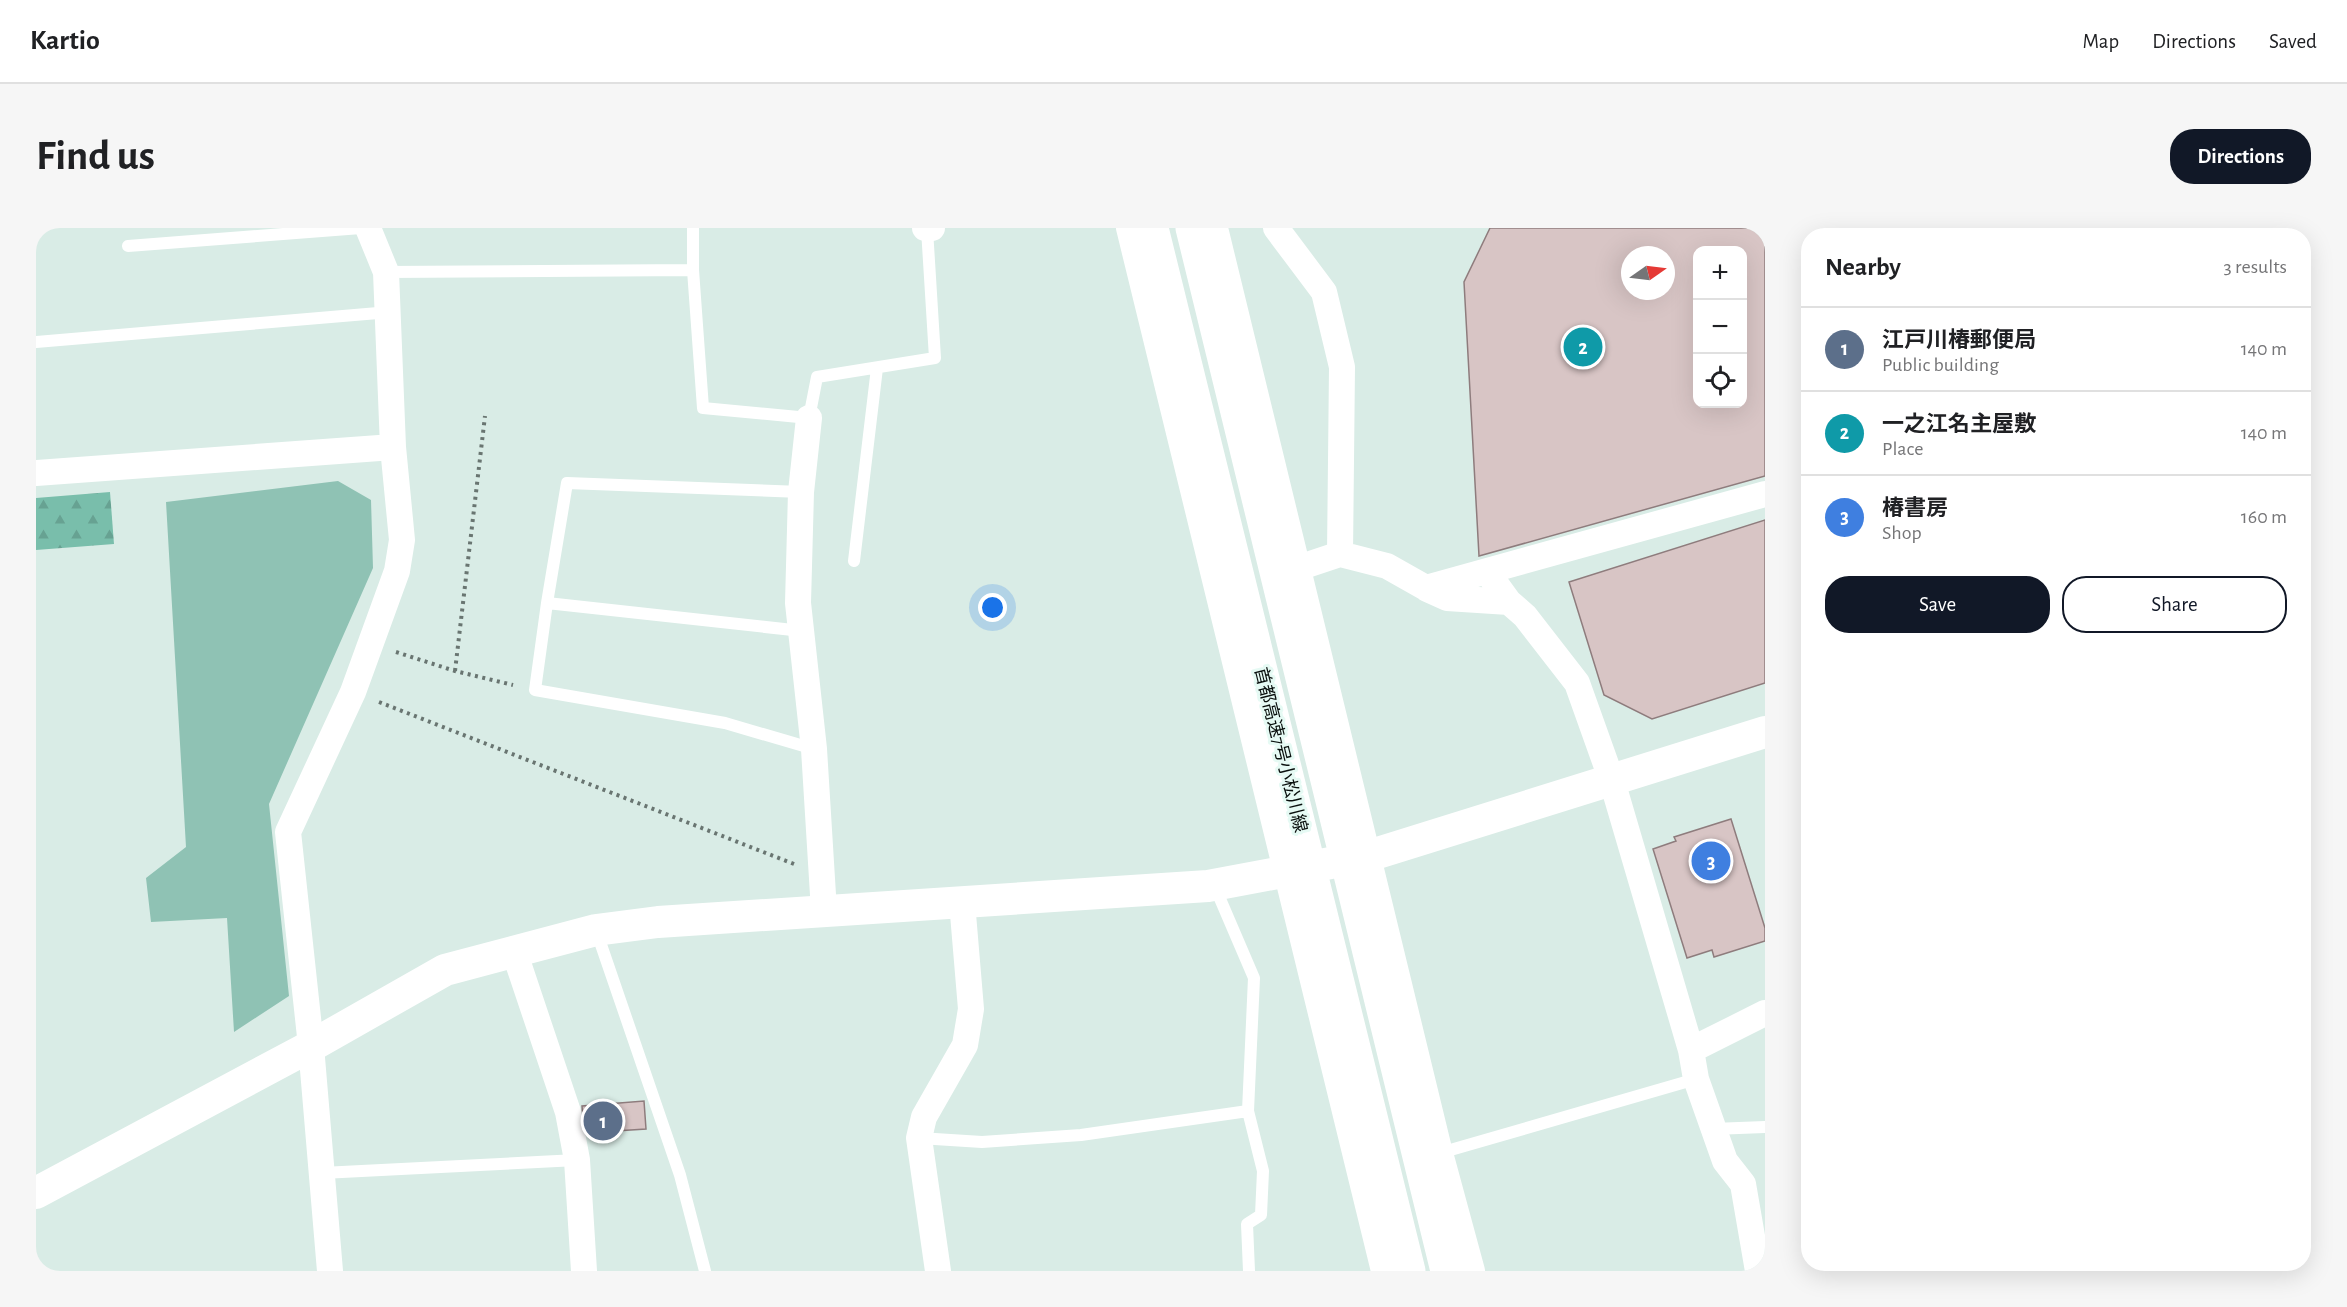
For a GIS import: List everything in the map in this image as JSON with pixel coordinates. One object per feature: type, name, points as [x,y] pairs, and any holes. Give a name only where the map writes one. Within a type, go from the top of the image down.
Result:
[{"type":"highway","name":"首都高速7号小松川線","points":[[1152,228],[1409,1271]]},
{"type":"highway","name":"首都高速7号小松川線","points":[[1192,228],[1448,1271]]},
{"type":"street","points":[[330,1271],[312,1046],[288,832],[353,692],[397,571],[402,540],[393,447],[390,312],[386,272],[368,228]]},
{"type":"street","points":[[926,228],[932,228]]},
{"type":"street","points":[[1129,228],[1384,1271]]},
{"type":"street","points":[[1215,228],[1440,1153],[1472,1271]]},
{"type":"street","points":[[1276,228],[1324,292],[1342,367],[1340,554]]},
{"type":"street","points":[[809,418],[801,492],[798,603],[814,749],[824,876],[824,911]]},
{"type":"street","points":[[36,473],[393,447]]},
{"type":"street","points":[[1426,588],[1488,573],[1518,561],[1765,494]]},
{"type":"street","points":[[1298,568],[1340,554],[1387,566],[1447,598],[1509,602]]},
{"type":"street","points":[[1488,573],[1509,602],[1525,616],[1577,683],[1612,781],[1691,1050],[1696,1079],[1725,1161],[1743,1184],[1758,1271]]},
{"type":"street","points":[[36,1193],[312,1046],[445,970],[514,951],[596,930],[658,922],[1215,886],[1286,874],[1368,856],[1765,732]]},
{"type":"street","points":[[938,1271],[919,1138],[924,1117],[966,1045],[972,1009],[962,902]]},
{"type":"street","points":[[514,951],[568,1112],[577,1160],[584,1271]]},
{"type":"street","points":[[1691,1050],[1765,1013]]},
{"type":"lane","points":[[128,246],[361,228]]},
{"type":"lane","points":[[693,228],[693,270],[703,408],[809,418],[817,377],[935,358],[926,228]]},
{"type":"lane","points":[[386,272],[693,270]]},
{"type":"lane","points":[[36,342],[390,312]]},
{"type":"lane","points":[[854,561],[877,368]]},
{"type":"lane","points":[[801,492],[567,483],[535,690],[725,723],[814,749]]},
{"type":"lane","points":[[547,603],[802,631]]},
{"type":"lane","points":[[1215,886],[1254,978],[1248,1111],[1263,1171],[1261,1215],[1247,1224],[1249,1271]]},
{"type":"lane","points":[[596,930],[680,1175],[705,1271]]},
{"type":"lane","points":[[1440,1153],[1696,1079]]},
{"type":"lane","points":[[919,1138],[982,1142],[1081,1135],[1248,1111]]},
{"type":"lane","points":[[1713,1129],[1765,1126]]},
{"type":"lane","points":[[322,1173],[577,1160]]},
{"type":"path","points":[[455,671],[484,416]]},
{"type":"path","points":[[371,643],[455,671],[535,690]]},
{"type":"path","points":[[353,692],[824,876]]},
{"type":"green space","points":[[338,481],[371,500],[373,568],[269,804],[289,996],[234,1032],[227,918],[151,922],[146,878],[186,847],[166,502]]},
{"type":"green space","points":[[110,492],[114,544],[36,550],[36,498]]},
{"type":"building","points":[[1490,228],[1765,228],[1765,476],[1479,556],[1464,282]]},
{"type":"building","points":[[1765,520],[1765,683],[1652,719],[1604,695],[1569,582]]},
{"type":"building","points":[[1731,819],[1765,928],[1765,941],[1714,957],[1712,950],[1687,958],[1653,849],[1676,841],[1674,837]]},
{"type":"building","points":[[644,1101],[646,1129],[584,1133],[582,1106]]},
{"type":"place","name":"一之江名主屋敷","points":[[1583,347]]},
{"type":"place","name":"椿書房","points":[[1711,861]]},
{"type":"place","name":"江戸川椿郵便局","points":[[603,1121]]}]
